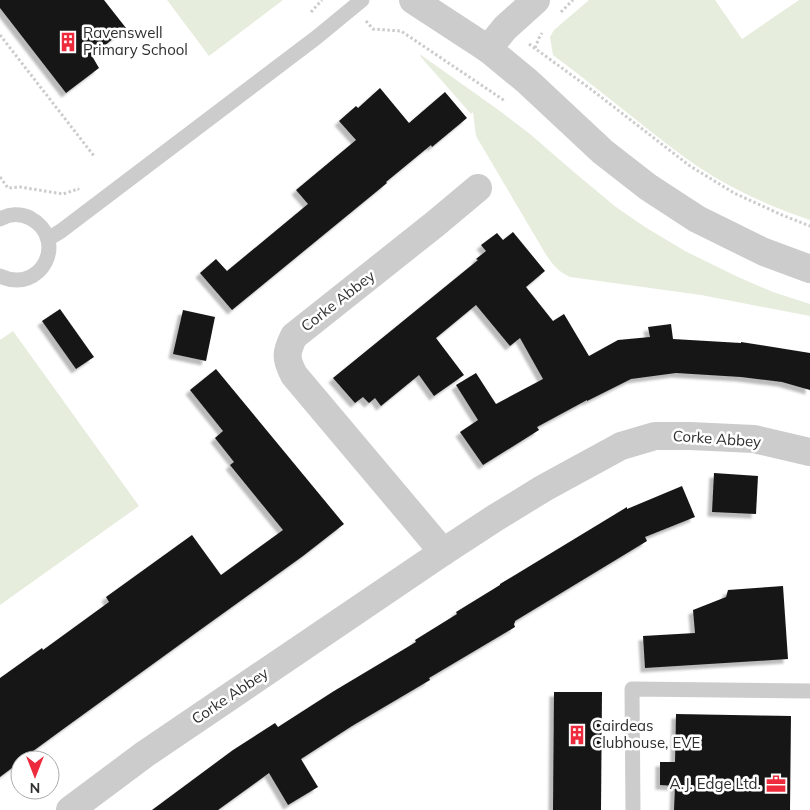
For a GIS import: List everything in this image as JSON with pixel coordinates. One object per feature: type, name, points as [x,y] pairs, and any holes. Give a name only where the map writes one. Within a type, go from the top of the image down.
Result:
[{"type":"street","points":[[413,0],[488,49],[527,80],[604,152],[648,187],[697,219],[764,252],[810,269]]},
{"type":"street","points":[[488,49],[505,28],[536,0]]},
{"type":"street","name":"Corke Abbey","points":[[442,552],[294,375],[288,363],[288,348],[294,336],[303,328],[478,188]]},
{"type":"street","name":"Corke Abbey","points":[[70,810],[145,754],[442,552],[544,488],[621,446],[666,435],[754,439],[810,452]]},
{"type":"lane","points":[[48,239],[317,37],[357,4]]},
{"type":"lane","points":[[0,219],[6,216],[27,216],[44,230],[48,239],[49,250],[41,270],[32,277],[22,280],[11,280],[0,276]]},
{"type":"lane","points":[[633,810],[632,689],[810,692]]},
{"type":"path","points":[[357,4],[373,29],[401,31],[508,103]]},
{"type":"path","points":[[0,35],[94,156]]},
{"type":"path","points":[[535,48],[690,166],[734,194],[810,226]]},
{"type":"path","points":[[0,178],[8,188],[20,187],[63,194],[78,189],[93,207]]},
{"type":"green space","points":[[167,0],[283,0],[209,56]]},
{"type":"green space","points":[[589,0],[715,0],[742,39],[799,0],[810,0],[810,220],[750,196],[707,173],[553,55],[550,37],[554,30]]},
{"type":"green space","points":[[421,55],[530,134],[616,207],[645,227],[685,251],[738,277],[773,292],[810,304],[810,316],[701,295],[570,277],[562,273],[545,253],[476,136],[473,112],[471,114]]},
{"type":"green space","points":[[13,331],[139,506],[0,605],[0,340]]},
{"type":"building","name":"Ravenswell Primary School","points":[[0,0],[104,0],[126,28],[92,56],[99,68],[66,93],[0,8]]},
{"type":"building","points":[[380,88],[409,123],[445,92],[467,118],[432,147],[431,145],[232,310],[200,273],[216,259],[227,271],[308,204],[296,190],[356,140],[339,121],[356,106],[358,108]]},
{"type":"building","points":[[513,232],[545,271],[526,287],[553,321],[564,314],[589,356],[618,340],[650,337],[648,327],[671,324],[673,339],[741,342],[810,353],[810,390],[782,382],[741,377],[676,373],[631,379],[537,427],[539,430],[483,465],[460,432],[478,420],[456,385],[476,373],[496,404],[543,379],[520,338],[510,346],[476,305],[436,338],[464,375],[434,396],[419,375],[381,406],[375,398],[369,403],[363,397],[355,403],[333,378],[478,260],[476,259],[486,251],[481,245],[497,233],[503,240]]},
{"type":"building","points":[[60,309],[94,357],[76,369],[42,321]]},
{"type":"building","points":[[183,310],[215,317],[206,361],[173,354]]},
{"type":"building","points":[[216,369],[344,524],[303,556],[35,750],[10,750],[10,770],[0,777],[0,678],[42,648],[43,650],[109,602],[106,597],[192,535],[221,575],[283,530],[230,465],[234,462],[215,438],[223,431],[190,390]]},
{"type":"building","points":[[714,473],[758,476],[756,514],[712,512]]},
{"type":"building","points":[[682,486],[695,517],[645,537],[647,541],[515,621],[515,627],[429,678],[430,680],[352,726],[301,759],[318,787],[288,805],[269,773],[218,810],[152,810],[233,750],[275,723],[278,727],[416,642],[415,640],[500,584],[627,507],[627,509]]},
{"type":"building","points":[[783,586],[788,659],[645,668],[643,636],[695,633],[693,610],[726,597],[728,590]]},
{"type":"building","name":"Cairdeas Clubhouse, EVE","points":[[554,692],[602,692],[601,810],[553,810]]},
{"type":"building","points":[[676,714],[791,716],[790,810],[674,810],[675,786],[660,785],[660,762],[675,762]]},
{"type":"place","name":"Ravenswell Primary School","points":[[68,42]]},
{"type":"place","name":"Cairdeas Clubhouse, EVE","points":[[577,735]]},
{"type":"place","name":"A.J. Edge Ltd.","points":[[776,784]]}]
